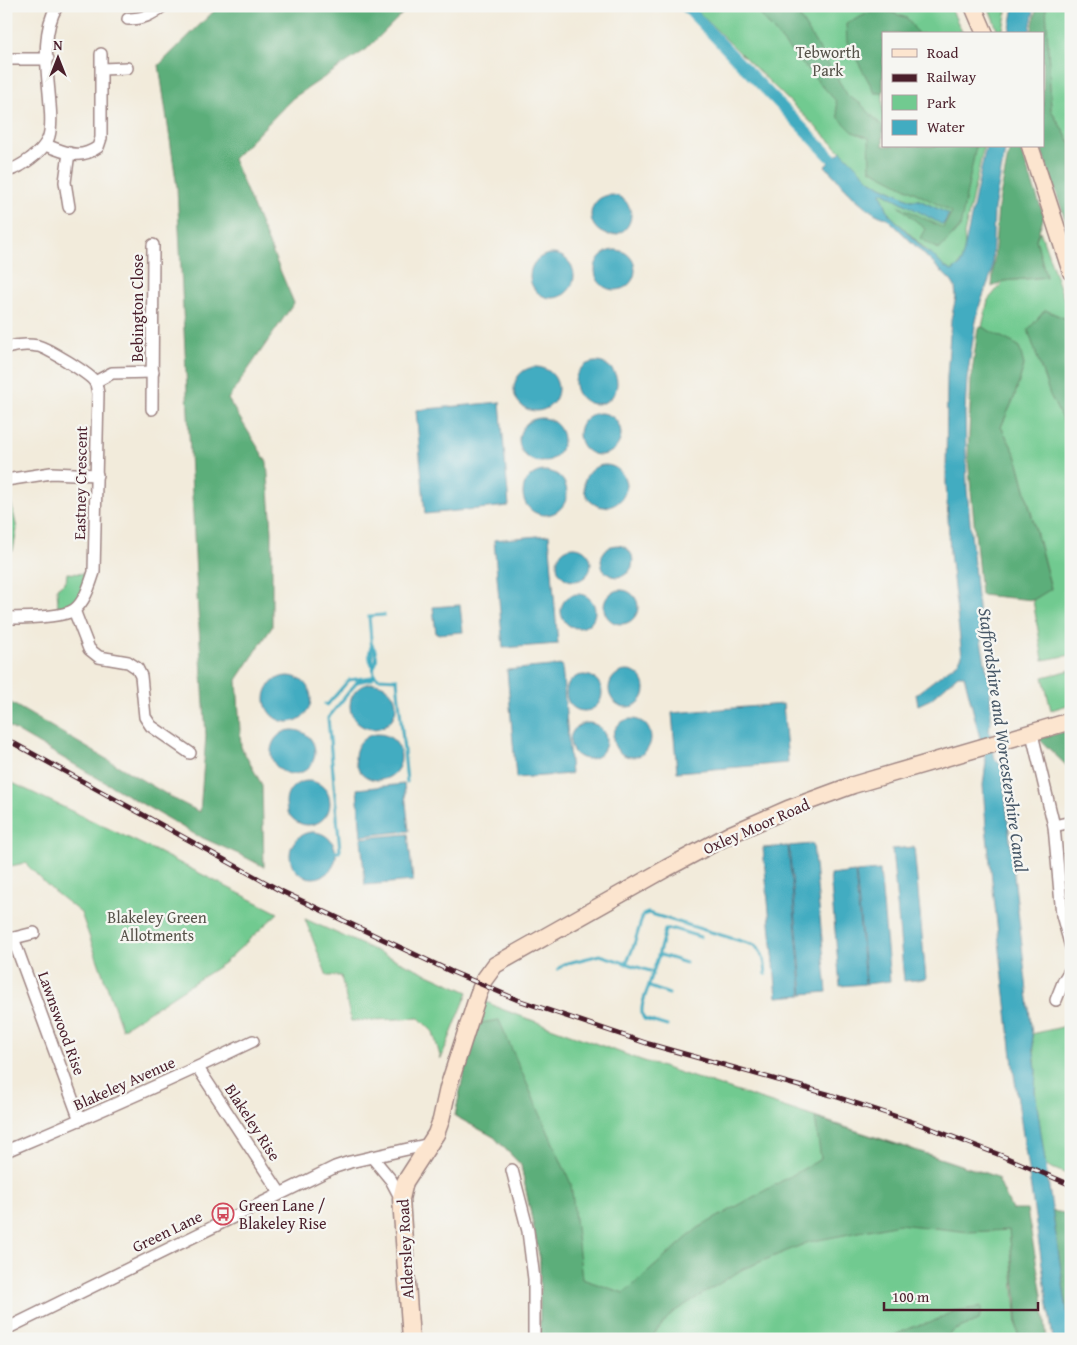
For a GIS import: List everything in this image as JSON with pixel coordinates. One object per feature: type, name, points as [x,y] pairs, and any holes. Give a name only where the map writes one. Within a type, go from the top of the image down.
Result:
[{"type":"street","points":[[6,171],[13,170],[22,165],[36,154],[45,145],[49,137],[51,122],[48,59],[50,22],[57,6]]},
{"type":"street","points":[[134,15],[153,14],[163,6]]},
{"type":"street","points":[[974,6],[984,32]]},
{"type":"street","points":[[45,145],[69,153],[84,155],[98,147],[101,138],[101,54]]},
{"type":"street","points":[[6,59],[48,59]]},
{"type":"street","points":[[102,69],[127,68]]},
{"type":"street","points":[[1031,148],[1071,272]]},
{"type":"street","points":[[69,153],[65,182],[69,207]]},
{"type":"street","name":"Bebington Close","points":[[152,409],[153,245]]},
{"type":"street","points":[[6,348],[18,345],[38,346],[58,356],[95,382]]},
{"type":"street","name":"Bebington Close","points":[[95,382],[112,374],[153,372]]},
{"type":"street","name":"Eastney Crescent","points":[[74,610],[86,595],[94,572],[98,393],[95,382]]},
{"type":"street","points":[[6,480],[51,473],[97,475]]},
{"type":"street","points":[[6,618],[29,618],[74,610],[89,648],[99,658],[128,662],[138,668],[141,676],[145,717],[151,726],[190,752]]},
{"type":"street","name":"Oxley Moor Road","points":[[478,995],[488,974],[495,965],[506,958],[731,834],[788,809],[853,785],[1071,721]]},
{"type":"street","points":[[1032,734],[1054,826],[1062,915],[1071,947]]},
{"type":"street","points":[[1054,826],[1071,824]]},
{"type":"street","points":[[10,939],[34,932]]},
{"type":"street","name":"Lawnswood Rise","points":[[10,939],[80,1120]]},
{"type":"street","points":[[1056,1000],[1059,981],[1071,969]]},
{"type":"street","name":"Aldersley Road","points":[[407,1337],[401,1199],[405,1182],[436,1134],[442,1120],[448,1088],[478,995]]},
{"type":"street","name":"Blakeley Avenue","points":[[6,1150],[198,1068],[252,1041]]},
{"type":"street","name":"Blakeley Rise","points":[[198,1068],[280,1193]]},
{"type":"street","name":"Green Lane","points":[[6,1329],[335,1167],[430,1144]]},
{"type":"street","points":[[372,1157],[391,1180],[401,1199]]},
{"type":"street","points":[[512,1170],[528,1231],[534,1279],[534,1339]]},
{"type":"green space","points":[[219,6],[410,6],[367,49],[293,98],[233,159],[294,303],[228,399],[267,462],[272,531],[272,627],[237,680],[241,747],[262,785],[264,867],[196,835],[6,725],[6,700],[200,812],[206,736],[197,596],[177,187],[159,65]]},
{"type":"green space","name":"Tebworth Park","points":[[692,6],[950,6],[962,32],[882,32],[882,148],[984,148],[964,235],[965,245],[962,261],[956,269],[952,271],[944,267],[889,214],[880,192],[944,224],[949,214],[919,200],[911,200],[871,181]]},
{"type":"green space","points":[[753,6],[793,6],[848,96],[861,104],[882,126],[882,148],[976,148],[960,227],[939,250],[920,238],[925,229],[898,205],[943,228],[952,212],[870,169],[869,138],[853,132],[838,117],[836,101]]},
{"type":"green space","points":[[988,6],[1008,6],[1002,32],[998,32]]},
{"type":"green space","points":[[1037,6],[1046,6],[1051,110],[1071,144],[1071,236],[1041,148],[1044,148],[1044,32],[1031,32]]},
{"type":"green space","points":[[1046,6],[1068,6],[1071,14],[1071,144],[1051,110]]},
{"type":"green space","points":[[879,8],[907,18],[917,32],[882,32],[882,93],[875,93],[847,42],[846,24]]},
{"type":"green space","points":[[1010,148],[1020,148],[1044,216],[1036,239],[1046,277],[1004,281],[992,287],[998,207]]},
{"type":"green space","points":[[1040,231],[1071,319],[1071,321],[1045,310],[1071,437],[1071,655],[1043,660],[1033,600],[1051,588],[1016,455],[1001,427],[1014,398],[1024,365],[982,327],[988,300],[1004,281],[1046,277],[1036,239]]},
{"type":"green space","points":[[1045,310],[1071,321],[1071,384],[1069,387],[1071,398],[1071,437],[1050,395],[1028,330]]},
{"type":"green space","points":[[982,327],[1019,346],[1024,365],[1014,398],[1001,427],[1016,455],[1051,589],[1033,600],[981,595],[968,459],[971,380],[978,328]]},
{"type":"green space","points":[[6,480],[17,529],[13,551],[6,552]]},
{"type":"green space","points":[[67,573],[88,574],[79,597],[71,603],[58,608],[57,588],[66,581]]},
{"type":"green space","points":[[1071,670],[1071,704],[1051,710],[1043,677]]},
{"type":"green space","points":[[1071,730],[1071,770],[1039,739]]},
{"type":"green space","name":"Blakeley Green Allotments","points":[[6,780],[154,850],[278,913],[224,963],[122,1029],[81,913],[52,890],[25,863],[6,867]]},
{"type":"green space","points":[[305,919],[468,992],[441,1059],[433,1032],[419,1018],[351,1021],[341,976],[327,976]]},
{"type":"green space","points":[[482,1000],[504,1010],[641,1060],[997,1177],[910,1183],[1007,1199],[1018,1339],[540,1339],[540,1259],[521,1165],[494,1137],[455,1116],[474,1024]]},
{"type":"green space","points":[[1071,1018],[1071,1176],[1045,1165],[1035,1091],[1036,1070],[1032,1034],[1062,1027]]},
{"type":"green space","points":[[499,1020],[571,1184],[582,1279],[624,1293],[698,1228],[821,1159],[815,1118],[997,1177],[1012,1210],[1027,1210],[1042,1294],[1047,1339],[1018,1339],[1016,1295],[1009,1230],[969,1232],[899,1224],[809,1242],[743,1269],[672,1313],[650,1339],[540,1339],[540,1259],[521,1165],[494,1137],[455,1116],[474,1024]]},
{"type":"green space","points":[[1052,1211],[1071,1214],[1071,1335],[1068,1319]]},
{"type":"green space","points":[[982,1307],[979,1320],[955,1330],[943,1339],[884,1339],[912,1327],[930,1323],[954,1311]]},
{"type":"water","points":[[1014,6],[1035,6],[1029,32],[1009,32]]},
{"type":"water","points":[[986,148],[1006,148],[994,209],[992,272],[980,304],[967,379],[965,412],[967,489],[981,640],[990,681],[991,718],[989,730],[995,759],[1002,769],[1036,1070],[1035,1091],[1071,1339],[1053,1339],[1014,1074],[986,827],[983,785],[986,762],[964,675],[958,675],[931,699],[918,705],[916,694],[958,662],[962,656],[950,553],[946,483],[947,377],[951,319],[956,297],[955,287],[887,218],[879,216],[862,204],[825,166],[841,151],[871,181],[911,200],[919,200],[949,214],[943,225],[883,192],[881,193],[889,214],[944,267],[952,271],[960,265]]},
{"type":"water","points":[[611,195],[625,201],[631,215],[625,229],[611,235],[597,229],[591,215],[597,201]]},
{"type":"water","points":[[619,250],[626,253],[632,259],[635,270],[634,278],[626,287],[619,290],[611,290],[604,287],[596,278],[595,266],[598,259],[607,251]]},
{"type":"water","points":[[552,254],[564,258],[570,264],[574,276],[570,288],[564,294],[552,298],[540,294],[534,288],[530,276],[534,264],[540,258]]},
{"type":"water","points":[[600,362],[608,365],[614,371],[617,383],[614,395],[608,401],[592,404],[584,401],[578,395],[575,379],[578,371],[584,365]]},
{"type":"water","points":[[532,367],[540,367],[552,373],[558,389],[552,405],[540,411],[532,411],[520,405],[514,393],[514,385],[520,373]]},
{"type":"water","points":[[500,402],[509,506],[425,514],[416,410]]},
{"type":"water","points":[[604,413],[612,416],[618,422],[621,434],[618,446],[612,452],[596,455],[588,452],[582,446],[579,430],[582,422],[588,416]]},
{"type":"water","points":[[537,418],[545,418],[557,424],[563,440],[557,456],[545,462],[537,462],[525,456],[519,444],[519,436],[525,424]]},
{"type":"water","points":[[609,465],[617,468],[623,474],[626,486],[623,498],[617,504],[601,507],[593,504],[587,498],[584,482],[587,474],[593,468]]},
{"type":"water","points":[[545,471],[557,475],[563,481],[567,493],[563,505],[557,511],[545,515],[533,511],[527,505],[523,493],[527,481],[533,475]]},
{"type":"water","points":[[549,535],[558,644],[503,648],[494,540]]},
{"type":"water","points":[[617,545],[623,546],[628,550],[632,555],[632,567],[628,572],[623,576],[617,577],[611,576],[606,572],[602,567],[601,561],[602,555],[606,550],[611,546]]},
{"type":"water","points":[[574,547],[581,548],[586,552],[590,557],[590,571],[586,576],[581,580],[574,581],[567,580],[562,576],[558,571],[557,564],[558,557],[562,552],[567,548]]},
{"type":"water","points":[[621,590],[633,595],[638,607],[633,619],[621,624],[609,619],[604,607],[609,595]]},
{"type":"water","points":[[578,594],[585,595],[590,599],[594,604],[594,618],[590,623],[585,627],[578,628],[571,627],[566,623],[562,618],[561,611],[562,604],[566,599],[571,595]]},
{"type":"water","points":[[460,605],[463,632],[436,634],[433,607]]},
{"type":"water","points":[[562,665],[571,774],[516,778],[507,670]]},
{"type":"water","points":[[627,671],[634,672],[640,676],[644,682],[644,696],[640,702],[634,706],[627,707],[620,706],[614,702],[610,696],[609,689],[610,682],[614,676],[620,672]]},
{"type":"water","points":[[584,675],[597,680],[602,693],[597,706],[584,711],[571,706],[566,693],[571,680]]},
{"type":"water","points":[[288,676],[301,680],[307,686],[311,699],[307,712],[301,718],[288,722],[275,718],[269,712],[265,699],[269,686],[275,680]]},
{"type":"water","points":[[373,683],[386,687],[392,693],[396,706],[392,719],[386,725],[373,729],[360,725],[354,719],[350,706],[354,693],[360,687]]},
{"type":"water","points":[[783,704],[788,763],[677,772],[672,713]]},
{"type":"water","points":[[632,719],[645,725],[651,738],[645,751],[632,757],[619,751],[613,738],[619,725]]},
{"type":"water","points":[[588,723],[595,724],[601,728],[605,734],[605,748],[601,754],[595,758],[588,759],[581,758],[575,754],[571,748],[570,741],[571,734],[575,728],[581,724]]},
{"type":"water","points":[[297,730],[309,736],[314,743],[314,761],[309,768],[302,773],[289,774],[281,771],[274,764],[271,748],[274,740],[281,733]]},
{"type":"water","points":[[378,734],[391,738],[397,744],[401,757],[397,770],[391,776],[378,780],[365,776],[359,770],[355,757],[359,744],[365,738]]},
{"type":"water","points":[[312,781],[324,787],[329,794],[329,812],[324,819],[317,824],[304,825],[296,822],[289,815],[286,799],[289,791],[296,784]]},
{"type":"water","points":[[404,784],[409,831],[361,836],[357,789]]},
{"type":"water","points":[[313,832],[326,836],[332,842],[336,855],[332,868],[326,874],[313,878],[300,874],[294,868],[290,855],[294,842],[300,836]]},
{"type":"water","points":[[408,834],[413,881],[365,885],[361,838]]},
{"type":"water","points":[[813,844],[827,992],[803,994],[789,846]]},
{"type":"water","points":[[788,846],[802,995],[777,997],[763,848]]},
{"type":"water","points":[[914,847],[926,979],[904,981],[892,849]]},
{"type":"water","points":[[880,870],[890,981],[866,984],[856,872]]},
{"type":"water","points":[[855,872],[865,984],[840,986],[830,875]]},
{"type":"waterway","points":[[685,6],[842,169]]},
{"type":"waterway","points":[[384,615],[369,616],[374,675],[378,678],[397,679],[407,782]]},
{"type":"waterway","points":[[372,645],[370,657],[374,667]]},
{"type":"waterway","points":[[372,645],[376,655],[375,665]]},
{"type":"waterway","points":[[335,852],[340,850],[328,718],[357,682],[372,679],[374,675]]},
{"type":"waterway","points":[[325,704],[327,705],[349,680],[372,677]]},
{"type":"waterway","points":[[626,964],[643,915],[648,913],[754,945],[760,951],[763,958],[766,974]]},
{"type":"waterway","points":[[658,956],[665,930],[674,929],[700,937]]},
{"type":"waterway","points":[[558,969],[564,964],[600,955],[653,972],[658,957],[661,955],[686,963]]},
{"type":"waterway","points":[[653,972],[650,987],[669,994]]},
{"type":"waterway","points":[[649,985],[643,1002],[642,1015],[644,1019],[667,1026]]},
{"type":"railway","points":[[6,739],[281,891],[450,971],[518,1000],[649,1044],[831,1095],[919,1124],[1071,1185]]},
{"type":"place","name":"Green Lane / Blakeley Rise","points":[[223,1214]]},
{"type":"water label","name":"Staffordshire and Worcestershire Canal","points":[[1003,740]]}]
